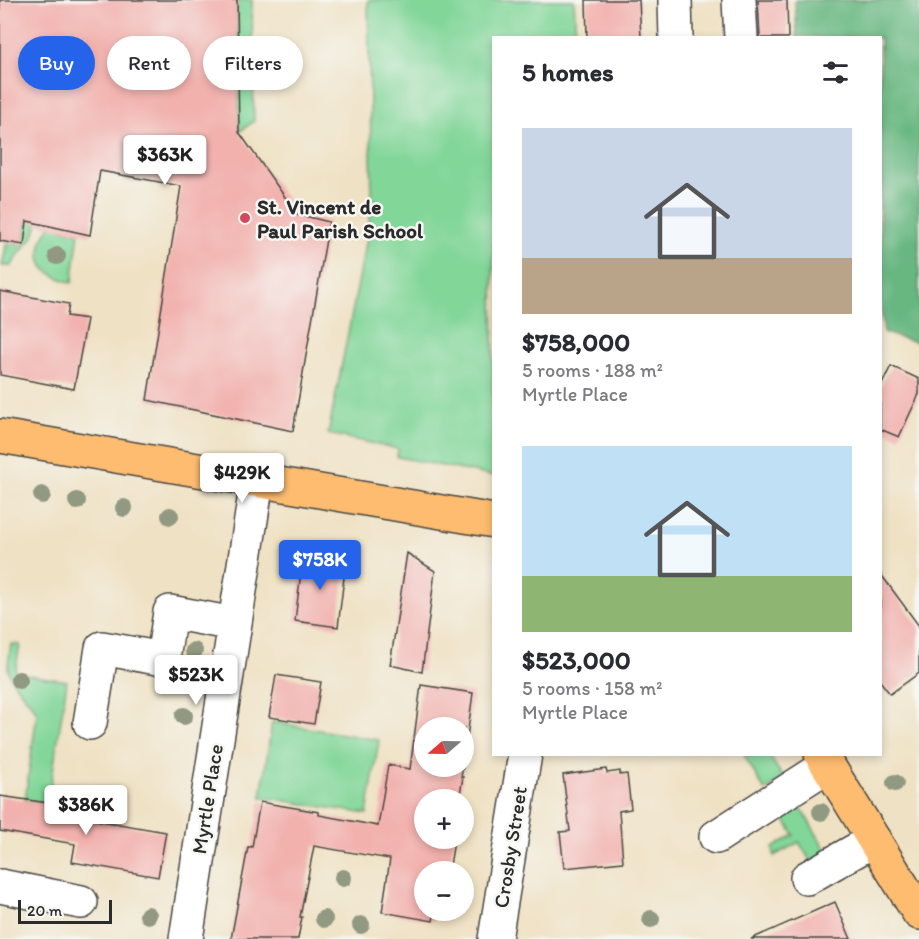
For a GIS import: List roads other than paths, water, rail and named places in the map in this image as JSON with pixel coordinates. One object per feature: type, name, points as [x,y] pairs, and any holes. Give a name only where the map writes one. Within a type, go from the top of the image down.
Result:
[{"type":"main road","points":[[0,436],[492,521]]},
{"type":"main road","points":[[824,760],[919,911]]},
{"type":"street","points":[[675,0],[676,36]]},
{"type":"street","points":[[739,0],[741,36]]},
{"type":"street","name":"Myrtle Place","points":[[186,939],[257,481]]},
{"type":"street","points":[[90,723],[102,648],[162,658],[170,612],[234,624]]},
{"type":"street","name":"Crosby Street","points":[[495,939],[525,756]]},
{"type":"street","points":[[716,837],[824,760]]},
{"type":"street","points":[[807,879],[874,840]]},
{"type":"street","points":[[0,886],[81,902]]},
{"type":"place","name":"St. Vincent de Paul Parish School","points":[[245,218]]}]
